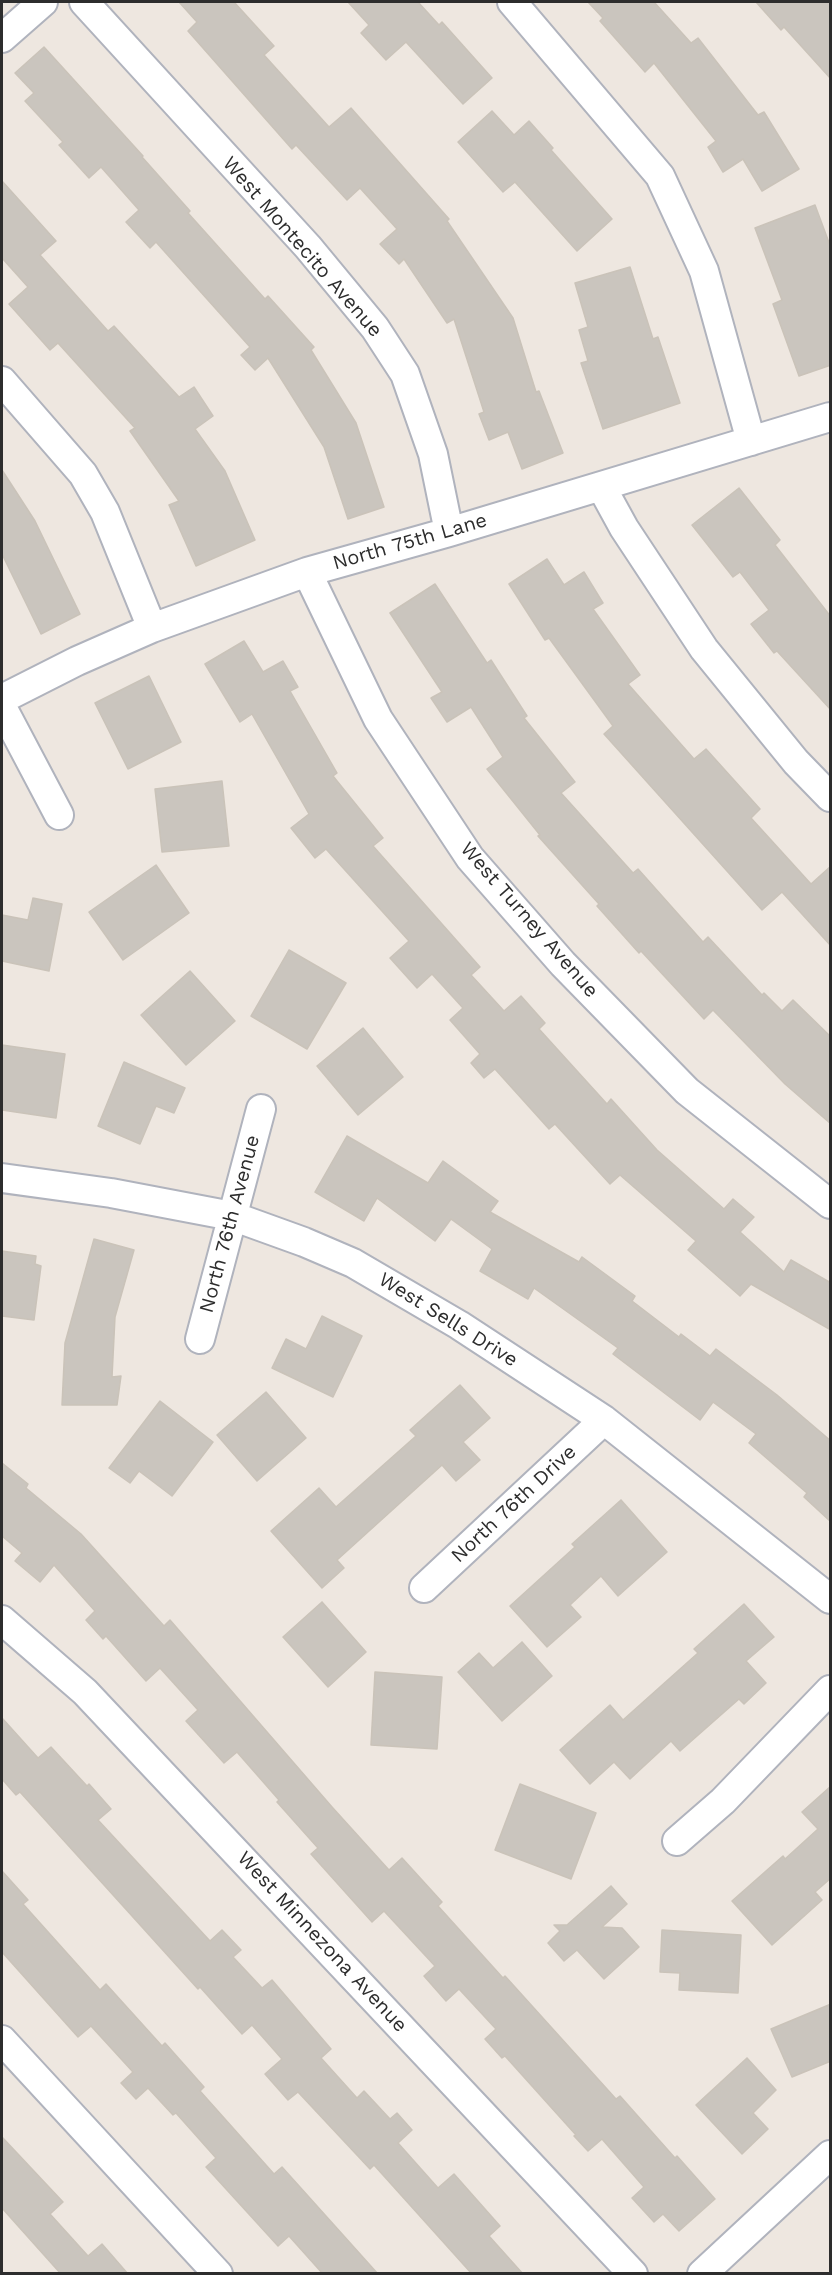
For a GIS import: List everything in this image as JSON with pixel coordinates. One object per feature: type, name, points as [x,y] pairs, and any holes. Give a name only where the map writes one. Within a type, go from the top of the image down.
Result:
[{"type":"street","points":[[2,38],[43,2]]},
{"type":"street","name":"West Montecito Avenue","points":[[84,2],[308,247],[375,328],[405,374],[433,454],[449,532]]},
{"type":"street","points":[[512,2],[660,176],[704,271],[751,441]]},
{"type":"street","points":[[2,381],[83,474],[105,512],[152,628]]},
{"type":"street","name":"North 75th Lane","points":[[2,699],[77,661],[152,628],[307,572],[449,532],[831,417]]},
{"type":"street","points":[[601,486],[624,528],[704,649],[796,762],[831,797]]},
{"type":"street","name":"West Turney Avenue","points":[[307,572],[378,718],[470,858],[563,964],[687,1091],[831,1204]]},
{"type":"street","points":[[2,707],[59,815]]},
{"type":"street","name":"North 76th Avenue","points":[[200,1339],[261,1109]]},
{"type":"street","name":"West Sells Drive","points":[[2,1178],[111,1193],[232,1216],[304,1242],[353,1263],[459,1324],[604,1420],[831,1599]]},
{"type":"street","name":"North 76th Drive","points":[[424,1588],[604,1420]]},
{"type":"street","name":"West Minnezona Avenue","points":[[2,1620],[85,1692],[633,2274]]},
{"type":"street","points":[[677,1841],[723,1801],[831,1690]]},
{"type":"street","points":[[2,2040],[218,2274]]},
{"type":"street","points":[[702,2274],[831,2155]]},
{"type":"building","points":[[179,2],[234,2],[274,46],[264,55],[329,127],[351,108],[449,219],[447,221],[513,318],[536,392],[539,391],[563,453],[522,469],[508,432],[489,440],[479,414],[484,412],[454,319],[447,323],[404,259],[399,264],[380,244],[397,229],[360,188],[347,200],[296,145],[292,149],[188,31],[197,22]]},
{"type":"building","points":[[348,2],[418,2],[439,25],[442,22],[492,78],[463,104],[406,42],[386,60],[361,33],[369,25]]},
{"type":"building","points":[[588,2],[654,2],[691,43],[698,38],[758,115],[764,112],[799,169],[762,191],[743,159],[723,172],[708,147],[716,141],[654,63],[645,72],[600,21],[603,18]]},
{"type":"building","points":[[756,2],[831,2],[831,79],[784,27],[781,30]]},
{"type":"building","points":[[44,47],[143,156],[190,211],[188,213],[265,299],[268,296],[314,347],[311,350],[356,423],[384,507],[348,519],[324,447],[268,358],[255,370],[241,355],[250,347],[156,242],[150,248],[126,222],[139,210],[101,167],[89,178],[59,145],[63,142],[25,101],[34,93],[15,73]]},
{"type":"building","points":[[492,111],[514,135],[529,121],[553,148],[551,150],[612,219],[577,251],[515,182],[503,192],[458,142]]},
{"type":"building","points":[[2,181],[56,241],[40,255],[108,331],[114,326],[179,397],[194,387],[213,416],[195,429],[225,471],[255,540],[196,566],[169,505],[179,501],[130,431],[135,428],[58,343],[50,350],[9,304],[28,287],[2,258]]},
{"type":"building","points":[[815,205],[831,248],[831,365],[799,376],[773,304],[782,300],[755,228]]},
{"type":"building","points":[[630,267],[653,339],[658,337],[680,403],[603,429],[581,363],[588,361],[579,330],[588,327],[575,283]]},
{"type":"building","points":[[2,470],[35,521],[80,614],[41,634],[2,554]]},
{"type":"building","points":[[739,488],[780,540],[775,545],[831,617],[831,710],[777,651],[774,653],[751,624],[769,610],[740,572],[733,577],[692,525]]},
{"type":"building","points":[[547,559],[564,585],[584,572],[603,603],[593,609],[640,675],[628,684],[694,759],[706,749],[760,809],[751,818],[811,884],[831,866],[831,946],[782,892],[762,910],[604,734],[613,726],[549,638],[545,640],[509,584]]},
{"type":"building","points":[[435,584],[487,663],[491,660],[527,716],[524,718],[575,782],[561,793],[633,873],[638,869],[703,942],[708,937],[762,995],[764,993],[782,1011],[793,1000],[831,1037],[831,1124],[785,1084],[713,1010],[704,1019],[641,951],[639,953],[597,906],[599,904],[538,836],[540,835],[487,769],[503,757],[471,707],[447,722],[431,698],[442,692],[390,613]]},
{"type":"building","points":[[244,641],[263,672],[283,661],[298,687],[290,691],[337,773],[333,776],[383,838],[373,846],[480,967],[471,975],[504,1011],[521,996],[545,1023],[539,1029],[607,1104],[611,1099],[657,1150],[724,1209],[733,1199],[754,1217],[740,1232],[784,1272],[791,1260],[831,1283],[831,1330],[751,1284],[740,1296],[688,1250],[696,1241],[620,1175],[610,1184],[555,1124],[549,1129],[495,1069],[484,1078],[471,1063],[480,1054],[450,1020],[463,1008],[432,974],[417,988],[390,958],[409,941],[326,849],[315,858],[291,828],[309,814],[252,714],[240,722],[205,664]]},
{"type":"building","points":[[149,676],[181,742],[128,769],[95,703]]},
{"type":"building","points":[[222,781],[229,846],[162,852],[155,789]]},
{"type":"building","points":[[156,865],[189,913],[123,960],[89,912]]},
{"type":"building","points":[[33,898],[62,904],[49,971],[2,961],[2,915],[28,920]]},
{"type":"building","points":[[289,950],[346,983],[307,1049],[251,1016]]},
{"type":"building","points":[[190,971],[235,1021],[186,1065],[141,1015]]},
{"type":"building","points":[[363,1028],[403,1077],[358,1115],[317,1066]]},
{"type":"building","points":[[2,1045],[65,1054],[56,1118],[2,1110]]},
{"type":"building","points":[[124,1062],[185,1088],[174,1113],[156,1106],[140,1144],[98,1126]]},
{"type":"building","points":[[347,1136],[428,1183],[443,1161],[498,1201],[490,1212],[579,1262],[582,1257],[635,1296],[632,1301],[679,1337],[681,1334],[710,1356],[716,1349],[777,1395],[831,1441],[831,1522],[804,1497],[807,1493],[749,1443],[756,1434],[713,1402],[700,1420],[613,1354],[618,1348],[534,1288],[528,1299],[480,1271],[492,1249],[451,1219],[435,1241],[377,1198],[364,1221],[315,1192]]},
{"type":"building","points":[[94,1239],[134,1250],[115,1317],[112,1377],[121,1376],[117,1405],[62,1405],[65,1343]]},
{"type":"building","points":[[2,1251],[36,1256],[35,1264],[41,1266],[34,1320],[2,1316]]},
{"type":"building","points":[[322,1316],[362,1336],[333,1397],[272,1368],[286,1339],[306,1349]]},
{"type":"building","points":[[460,1385],[490,1418],[463,1442],[480,1460],[456,1481],[442,1465],[337,1560],[344,1568],[322,1588],[271,1531],[319,1488],[336,1507],[416,1436],[410,1430]]},
{"type":"building","points":[[266,1392],[306,1438],[257,1481],[217,1435]]},
{"type":"building","points":[[160,1401],[213,1442],[172,1496],[139,1471],[130,1483],[109,1468]]},
{"type":"building","points":[[2,1463],[28,1484],[26,1488],[81,1534],[164,1626],[170,1620],[389,1870],[402,1858],[442,1902],[438,1906],[503,1978],[505,1976],[616,2099],[620,2096],[715,2199],[679,2231],[663,2214],[654,2222],[632,2198],[644,2187],[602,2139],[588,2151],[505,2056],[502,2058],[485,2039],[496,2029],[459,1989],[446,2001],[424,1976],[435,1966],[384,1911],[372,1922],[311,1854],[318,1848],[237,1752],[224,1763],[186,1721],[198,1710],[160,1668],[146,1681],[106,1636],[103,1639],[86,1620],[95,1611],[54,1565],[40,1582],[15,1561],[22,1553],[2,1536]]},
{"type":"building","points":[[621,1500],[667,1552],[618,1596],[601,1576],[570,1605],[581,1617],[547,1647],[510,1606],[575,1547],[572,1544]]},
{"type":"building","points":[[322,1602],[366,1652],[328,1687],[283,1637]]},
{"type":"building","points":[[744,1604],[774,1637],[746,1661],[766,1683],[744,1704],[739,1699],[680,1751],[671,1741],[630,1779],[614,1762],[590,1784],[560,1750],[610,1705],[623,1720],[698,1653],[694,1649]]},
{"type":"building","points":[[522,1642],[552,1676],[502,1721],[458,1672],[479,1653],[493,1668]]},
{"type":"building","points":[[375,1672],[442,1677],[437,1749],[371,1745]]},
{"type":"building","points":[[2,1718],[38,1758],[51,1747],[87,1786],[89,1784],[111,1809],[98,1820],[210,1941],[222,1930],[241,1950],[233,1957],[262,1988],[272,1980],[331,2049],[321,2058],[357,2098],[364,2091],[390,2119],[397,2113],[412,2130],[398,2143],[438,2188],[454,2174],[500,2226],[489,2236],[523,2274],[472,2274],[374,2165],[370,2169],[298,2092],[288,2100],[265,2074],[282,2059],[252,2025],[242,2034],[200,1987],[198,1989],[20,1792],[16,1795],[2,1779]]},
{"type":"building","points":[[520,1784],[596,1813],[571,1879],[495,1850]]},
{"type":"building","points":[[831,1786],[831,1878],[815,1892],[822,1900],[772,1945],[732,1901],[783,1856],[785,1859],[818,1829],[802,1812]]},
{"type":"building","points":[[2,1871],[28,1900],[23,1904],[100,1990],[106,1984],[162,2046],[165,2043],[204,2087],[200,2091],[274,2174],[282,2167],[378,2274],[323,2274],[289,2236],[278,2246],[206,2167],[216,2158],[176,2113],[173,2115],[148,2088],[136,2099],[121,2083],[133,2072],[91,2026],[78,2037],[2,1952]]},
{"type":"building","points":[[611,1886],[627,1904],[602,1927],[622,1928],[639,1947],[604,1979],[577,1950],[564,1961],[548,1943],[560,1931],[554,1925],[567,1925]]},
{"type":"building","points":[[662,1930],[741,1935],[738,1993],[679,1990],[680,1973],[660,1972]]},
{"type":"building","points":[[831,2004],[831,2061],[792,2077],[771,2029]]},
{"type":"building","points":[[747,2058],[776,2090],[753,2113],[768,2129],[742,2154],[696,2105]]},
{"type":"building","points":[[2,2137],[63,2202],[50,2214],[88,2256],[102,2244],[128,2274],[61,2274],[2,2208]]}]
